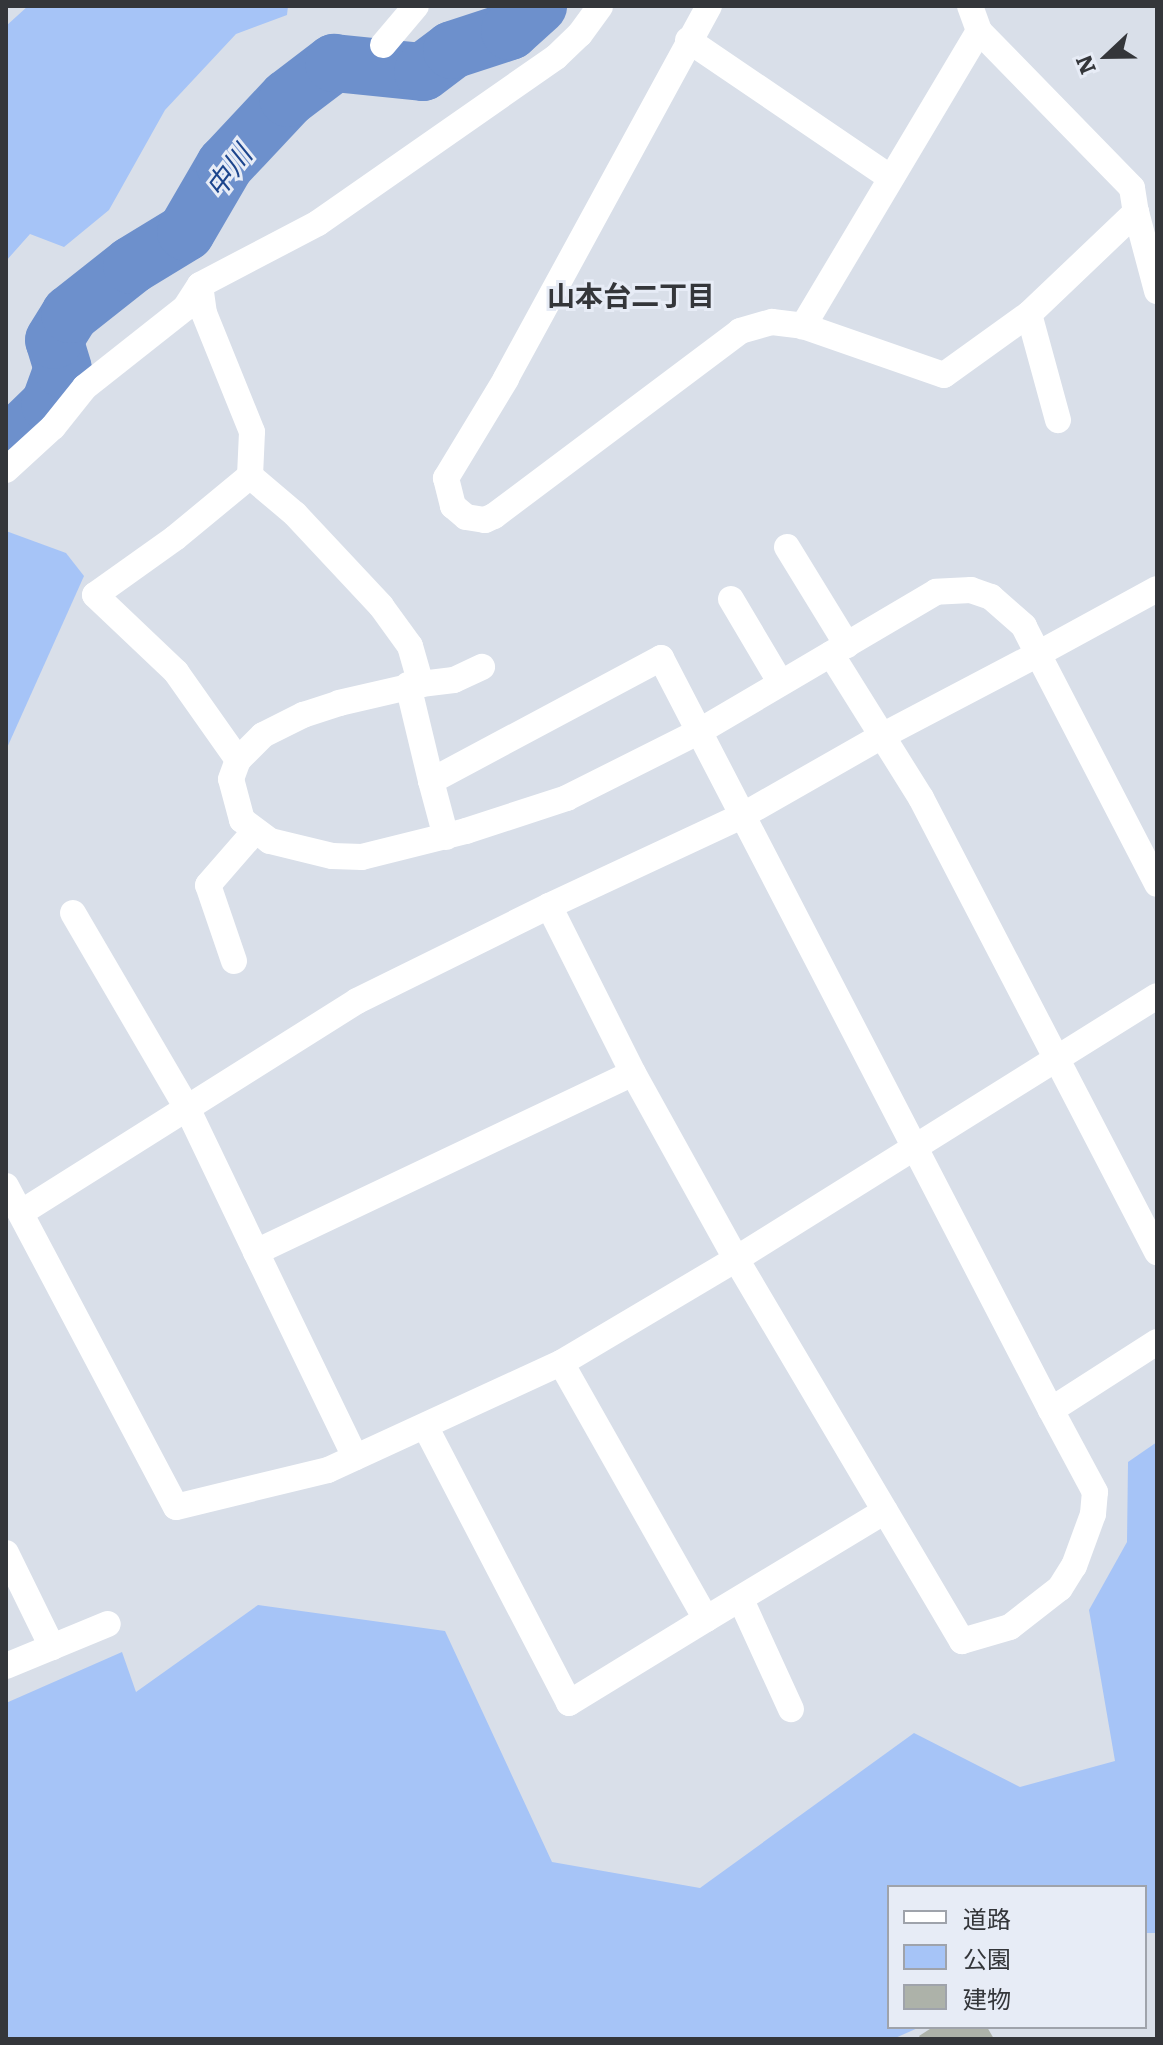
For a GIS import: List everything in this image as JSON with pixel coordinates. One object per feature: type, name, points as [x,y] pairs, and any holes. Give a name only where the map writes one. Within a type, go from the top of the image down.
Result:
[{"type":"street","points":[[383,45],[416,6]]},
{"type":"street","points":[[6,470],[53,427],[85,387],[185,308],[200,285],[318,223],[556,57],[580,34],[600,6]]},
{"type":"street","points":[[709,6],[506,379],[446,478],[453,506],[466,517],[485,520],[494,516],[740,331],[772,322],[803,326],[944,375],[1029,314],[1136,212]]},
{"type":"street","points":[[803,326],[891,178],[975,18],[1132,188],[1155,277]]},
{"type":"street","points":[[688,40],[891,178]]},
{"type":"street","points":[[200,285],[204,313],[252,432],[250,476],[175,538],[95,595],[176,672],[238,760]]},
{"type":"street","points":[[1029,314],[1058,420]]},
{"type":"street","points":[[250,476],[295,514],[381,606],[410,646],[431,781],[446,837]]},
{"type":"street","points":[[787,547],[880,737],[921,798],[1157,1252]]},
{"type":"street","points":[[22,1212],[357,1001],[549,906],[740,817],[880,737],[1157,589]]},
{"type":"street","points":[[482,667],[454,680],[415,684],[303,715],[263,735],[238,760],[231,779],[242,820],[270,841],[332,856],[362,857],[446,837],[567,798],[700,731],[936,592],[971,590],[991,597],[1024,626],[1157,884]]},
{"type":"street","points":[[731,599],[780,682]]},
{"type":"street","points":[[431,781],[661,658],[700,731],[740,817],[1095,1492],[1093,1514],[1074,1566],[1060,1588],[1010,1627],[962,1641],[736,1259],[633,1073],[549,906]]},
{"type":"street","points":[[234,961],[208,885],[254,832]]},
{"type":"street","points":[[73,913],[188,1110],[355,1457]]},
{"type":"street","points":[[6,1186],[176,1507],[328,1470],[561,1363],[736,1259],[1157,996]]},
{"type":"street","points":[[256,1252],[633,1073]]},
{"type":"street","points":[[1051,1410],[1157,1342]]},
{"type":"street","points":[[561,1363],[706,1619]]},
{"type":"street","points":[[425,1426],[569,1703],[885,1511]]},
{"type":"street","points":[[6,1553],[52,1647]]},
{"type":"street","points":[[741,1600],[791,1709]]},
{"type":"street","points":[[6,1666],[108,1624]]},
{"type":"green space","points":[[28,6],[288,6],[287,15],[236,34],[165,110],[109,210],[64,247],[30,234],[6,261],[6,26]]},
{"type":"green space","points":[[6,531],[66,553],[84,576],[6,750]]},
{"type":"green space","points":[[1157,1442],[1157,1933],[1147,1933],[1147,1885],[887,1885],[887,2029],[916,2029],[893,2039],[6,2039],[6,1703],[122,1652],[136,1692],[258,1605],[445,1631],[552,1862],[700,1888],[914,1733],[1020,1787],[1115,1761],[1089,1610],[1127,1542],[1128,1462]]},
{"type":"building","points":[[930,2029],[988,2029],[994,2039],[921,2039],[919,2036]]},
{"type":"waterway","name":"中川","points":[[6,447],[50,404],[63,369],[54,340],[70,314],[132,265],[186,232],[225,165],[288,98],[334,63],[423,72],[452,50],[510,31],[538,6]]},
{"type":"district","name":"山本台二丁目","points":[[631,294]]}]
